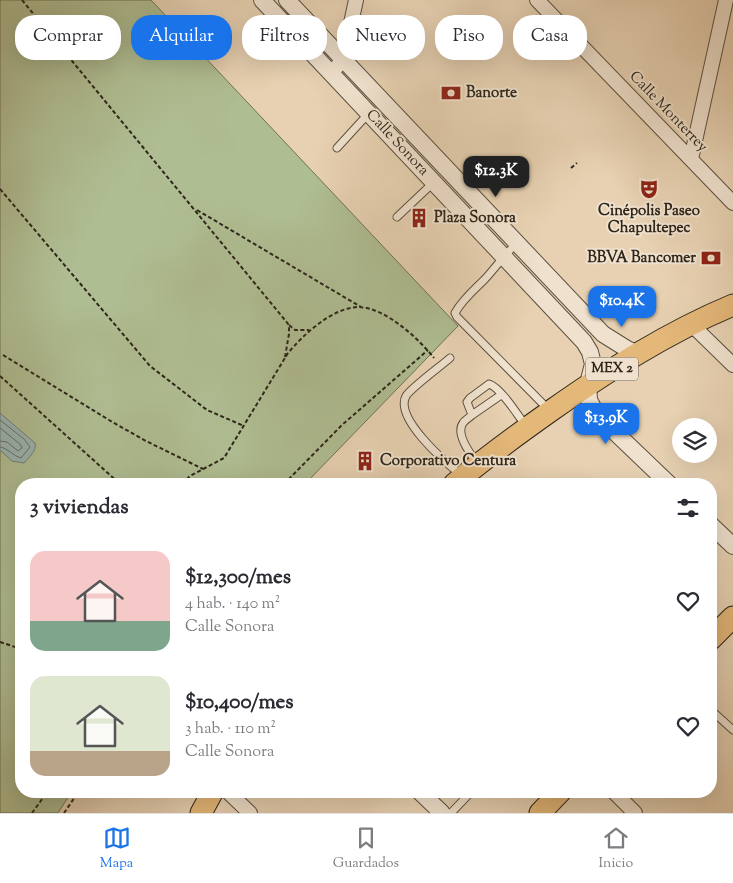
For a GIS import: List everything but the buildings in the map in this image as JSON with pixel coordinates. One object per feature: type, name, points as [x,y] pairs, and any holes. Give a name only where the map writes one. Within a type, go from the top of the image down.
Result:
[{"type":"main road","name":"MEX 2","points":[[466,477],[527,428],[588,384],[638,354],[733,305]]},
{"type":"main road","points":[[717,633],[733,617]]},
{"type":"main road","points":[[201,813],[209,798]]},
{"type":"main road","points":[[540,813],[554,798]]},
{"type":"street","name":"Calle Sonora","points":[[262,0],[584,342],[590,352],[593,364],[588,384]]},
{"type":"street","name":"Calle Sonora","points":[[287,0],[337,54]]},
{"type":"street","points":[[353,15],[356,0]]},
{"type":"street","name":"Calle Monterrey","points":[[537,0],[733,203]]},
{"type":"street","points":[[691,159],[725,2]]},
{"type":"street","name":"Calle Sonora","points":[[343,60],[603,334],[638,354]]},
{"type":"street","points":[[331,73],[343,60]]},
{"type":"street","points":[[692,325],[733,365]]},
{"type":"street","points":[[588,384],[589,400],[597,414],[662,478]]},
{"type":"street","points":[[717,531],[733,546]]},
{"type":"street","points":[[234,798],[250,813]]},
{"type":"street","points":[[426,798],[442,813]]},
{"type":"street","points":[[620,798],[635,813]]},
{"type":"lane","points":[[337,148],[369,113]]},
{"type":"lane","points":[[397,217],[434,182]]},
{"type":"lane","points":[[518,243],[504,255],[459,305],[455,313],[457,318],[550,412]]},
{"type":"lane","points":[[450,358],[407,395],[403,405],[406,414],[434,451],[466,477]]},
{"type":"lane","points":[[472,415],[467,402],[488,384],[493,385],[527,428]]},
{"type":"lane","points":[[466,477],[465,445],[460,429],[461,424],[501,395]]},
{"type":"lane","points":[[717,715],[733,730]]},
{"type":"lane","points":[[451,813],[465,798]]},
{"type":"path","points":[[22,0],[289,325],[295,330],[312,329]]},
{"type":"path","points":[[571,168],[577,163]]},
{"type":"path","points":[[0,189],[150,366],[207,410],[244,426]]},
{"type":"path","points":[[194,208],[363,308]]},
{"type":"path","points":[[188,478],[224,458],[299,339],[324,320],[344,311],[359,307],[371,310],[406,328],[441,366]]},
{"type":"path","points":[[284,360],[289,325]]},
{"type":"path","points":[[290,478],[342,424],[428,350]]},
{"type":"path","points":[[3,355],[144,440],[203,469]]},
{"type":"path","points":[[0,376],[113,478]]},
{"type":"path","points":[[0,642],[15,647]]},
{"type":"path","points":[[32,813],[43,798]]},
{"type":"path","points":[[64,813],[74,798]]},
{"type":"green space","points":[[0,0],[151,0],[165,15],[131,15],[131,60],[208,60],[458,326],[311,478],[15,478],[15,798],[68,798],[58,813],[0,813]]},
{"type":"water","points":[[0,413],[35,443],[34,451],[24,463],[12,461],[0,450]]},
{"type":"place","name":"Banorte","points":[[451,93]]},
{"type":"place","name":"Cinépolis Paseo Chapultepec","points":[[649,189]]},
{"type":"place","name":"Plaza Sonora","points":[[419,218]]},
{"type":"place","name":"BBVA Bancomer","points":[[711,258]]},
{"type":"place","name":"Corporativo Centura","points":[[365,461]]}]
